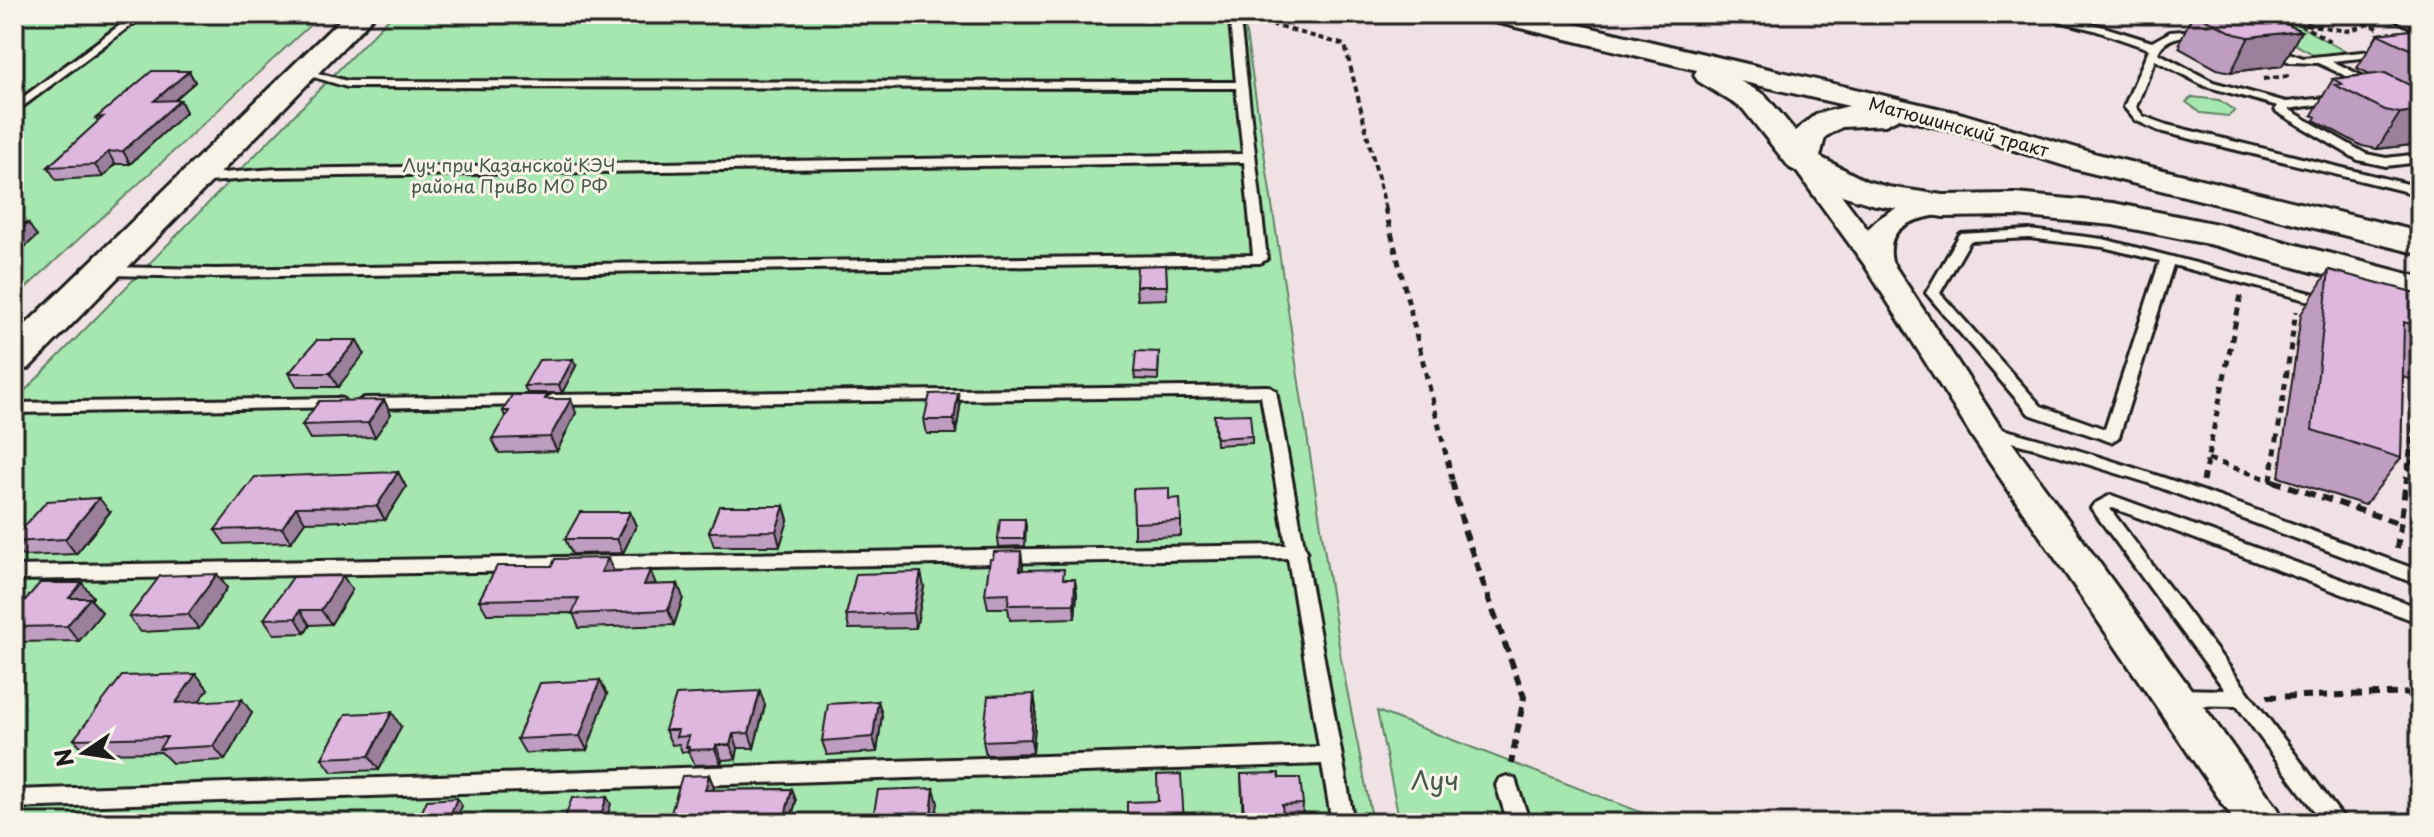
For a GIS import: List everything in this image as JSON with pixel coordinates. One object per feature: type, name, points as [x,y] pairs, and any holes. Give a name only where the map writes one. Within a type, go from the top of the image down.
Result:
[{"type":"street","points":[[14,359],[362,14]]},
{"type":"street","name":"Матюшинский тракт","points":[[1496,14],[1963,124],[2087,162],[2420,243]]},
{"type":"street","points":[[1604,14],[1627,29],[1698,60]]},
{"type":"street","points":[[1620,42],[1709,75],[1742,93],[1767,113],[1877,262],[1985,430],[2262,823]]},
{"type":"street","points":[[1802,161],[1811,132],[1822,123],[1839,118],[1888,115],[1963,124]]},
{"type":"street","points":[[1802,161],[1854,188],[1883,197],[1943,206],[2016,205],[2113,214],[2217,235],[2420,289]]},
{"type":"street","points":[[1877,262],[1876,242],[1887,225],[1905,215],[1943,206]]},
{"type":"lane","points":[[14,110],[141,14]]},
{"type":"lane","points":[[2035,14],[2097,28],[2153,50],[2214,85],[2286,105]]},
{"type":"lane","points":[[2390,14],[2420,29]]},
{"type":"lane","points":[[103,271],[215,273],[1260,259],[1242,85],[1241,20]]},
{"type":"lane","points":[[2221,30],[2167,36],[2157,42],[2130,107],[2139,118],[2163,128],[2420,191]]},
{"type":"lane","points":[[2252,41],[2294,60],[2414,49],[2420,56]]},
{"type":"lane","points":[[2320,59],[2381,89]]},
{"type":"lane","points":[[303,72],[347,84],[1242,85]]},
{"type":"lane","points":[[2356,98],[2280,108],[2282,112],[2362,157],[2386,162],[2420,158]]},
{"type":"lane","points":[[196,179],[276,173],[1249,158]]},
{"type":"lane","points":[[2386,162],[2386,183]]},
{"type":"lane","points":[[2111,437],[2035,410],[1933,293],[1965,237],[2029,234],[2103,243],[2344,306]]},
{"type":"lane","points":[[2108,465],[2111,437],[2168,259]]},
{"type":"lane","points":[[14,408],[1268,391],[1343,823]]},
{"type":"lane","points":[[1985,430],[2044,443],[2420,578]]},
{"type":"lane","points":[[2336,823],[2100,508],[2111,501],[2420,616]]},
{"type":"lane","points":[[14,573],[1298,551]]},
{"type":"lane","points":[[2174,697],[2242,698]]},
{"type":"lane","points":[[14,799],[1330,755]]},
{"type":"lane","points":[[1507,785],[1519,823]]},
{"type":"path","points":[[2282,14],[2356,55]]},
{"type":"path","points":[[2260,19],[2361,14]]},
{"type":"path","points":[[1241,20],[1345,45],[1465,532],[1524,697],[1507,785]]},
{"type":"path","points":[[2299,23],[2347,31],[2364,29],[2369,24]]},
{"type":"path","points":[[2214,85],[2342,70]]},
{"type":"path","points":[[2200,498],[2244,278]]},
{"type":"path","points":[[2271,480],[2298,293]]},
{"type":"path","points":[[2296,310],[2310,314]]},
{"type":"path","points":[[2393,568],[2416,407],[2420,407]]},
{"type":"path","points":[[2208,459],[2401,524]]},
{"type":"path","points":[[2409,461],[2420,465]]},
{"type":"path","points":[[2242,698],[2420,693]]},
{"type":"green space","points":[[14,14],[322,14],[14,299]]},
{"type":"green space","name":"Луч при Казанской КЭЧ района ПриВо МО РФ","points":[[1243,14],[1341,659],[1373,823],[14,823],[14,402],[391,16]]},
{"type":"green space","points":[[2275,22],[2296,24],[2346,52],[2315,55],[2262,27]]},
{"type":"green space","points":[[2192,97],[2219,100],[2235,111],[2228,116],[2201,113],[2186,102]]},
{"type":"green space","name":"Луч","points":[[1377,711],[1669,823],[1400,823]]},
{"type":"building","points":[[2196,14],[2265,14],[2301,31],[2249,37],[2235,34]]},
{"type":"building","points":[[2420,29],[2420,54],[2378,34]]},
{"type":"building","points":[[152,71],[189,71],[154,101],[180,100],[123,151],[108,152],[95,165],[48,167],[103,117],[96,118]]},
{"type":"building","points":[[2385,73],[2420,90],[2420,110],[2400,113],[2385,110],[2335,85],[2342,84],[2333,79]]},
{"type":"building","points":[[28,223],[14,236],[14,224]]},
{"type":"building","points":[[1166,265],[1167,286],[1136,286],[1137,266]]},
{"type":"building","points":[[2329,270],[2420,294],[2420,327],[2404,322],[2401,458],[2312,430]]},
{"type":"building","points":[[317,340],[357,340],[330,373],[289,373]]},
{"type":"building","points":[[1136,351],[1159,352],[1158,373],[1134,372]]},
{"type":"building","points":[[573,359],[559,385],[524,386],[539,360]]},
{"type":"building","points":[[958,393],[954,420],[924,420],[930,394]]},
{"type":"building","points":[[512,395],[571,399],[550,437],[492,439],[509,411],[503,411]]},
{"type":"building","points":[[384,400],[368,423],[302,425],[319,401]]},
{"type":"building","points":[[1250,414],[1252,436],[1216,438],[1214,415]]},
{"type":"building","points":[[398,472],[377,506],[296,507],[282,528],[215,530],[255,477]]},
{"type":"building","points":[[1169,488],[1169,499],[1180,498],[1181,521],[1134,523],[1133,489]]},
{"type":"building","points":[[99,498],[65,539],[14,542],[14,538],[47,501]]},
{"type":"building","points":[[719,506],[784,506],[776,531],[709,532]]},
{"type":"building","points":[[580,512],[630,512],[617,539],[565,539]]},
{"type":"building","points":[[1000,519],[1025,519],[1024,539],[998,539]]},
{"type":"building","points":[[1021,551],[1020,570],[1064,569],[1063,579],[1075,579],[1074,604],[1008,605],[1009,593],[985,594],[990,559],[993,559],[994,552]]},
{"type":"building","points":[[608,558],[601,572],[650,570],[644,585],[678,584],[668,610],[572,614],[579,598],[479,600],[497,566],[552,566],[555,559]]},
{"type":"building","points":[[921,572],[913,613],[846,615],[856,574]]},
{"type":"building","points":[[217,574],[188,614],[129,617],[160,576]]},
{"type":"building","points":[[343,576],[321,610],[300,610],[296,618],[264,619],[293,577]]},
{"type":"building","points":[[40,583],[82,583],[69,598],[90,598],[67,626],[14,627],[14,613]]},
{"type":"building","points":[[196,674],[176,703],[242,699],[213,746],[159,749],[167,737],[74,739],[122,676]]},
{"type":"building","points":[[600,680],[580,736],[517,739],[540,683]]},
{"type":"building","points":[[760,691],[749,733],[733,734],[730,745],[688,750],[689,736],[676,737],[678,730],[665,730],[676,695]]},
{"type":"building","points":[[1034,694],[1031,739],[983,741],[988,696]]},
{"type":"building","points":[[878,701],[873,737],[822,741],[828,704]]},
{"type":"building","points":[[392,712],[369,756],[322,758],[346,714]]},
{"type":"building","points":[[1279,773],[1279,778],[1300,778],[1303,804],[1282,805],[1283,814],[1244,815],[1241,774]]},
{"type":"building","points":[[1181,774],[1184,823],[1127,823],[1127,802],[1158,801],[1157,775]]},
{"type":"building","points":[[709,775],[705,790],[792,789],[783,823],[668,823],[682,776]]},
{"type":"building","points":[[934,788],[930,823],[872,823],[878,790]]},
{"type":"building","points":[[607,797],[598,823],[563,823],[572,798]]},
{"type":"building","points":[[457,798],[447,823],[417,823],[427,800]]},
{"type":"building","points":[[120,814],[113,823],[72,823],[77,815]]},
{"type":"building","points":[[208,820],[206,823],[162,823]]}]
